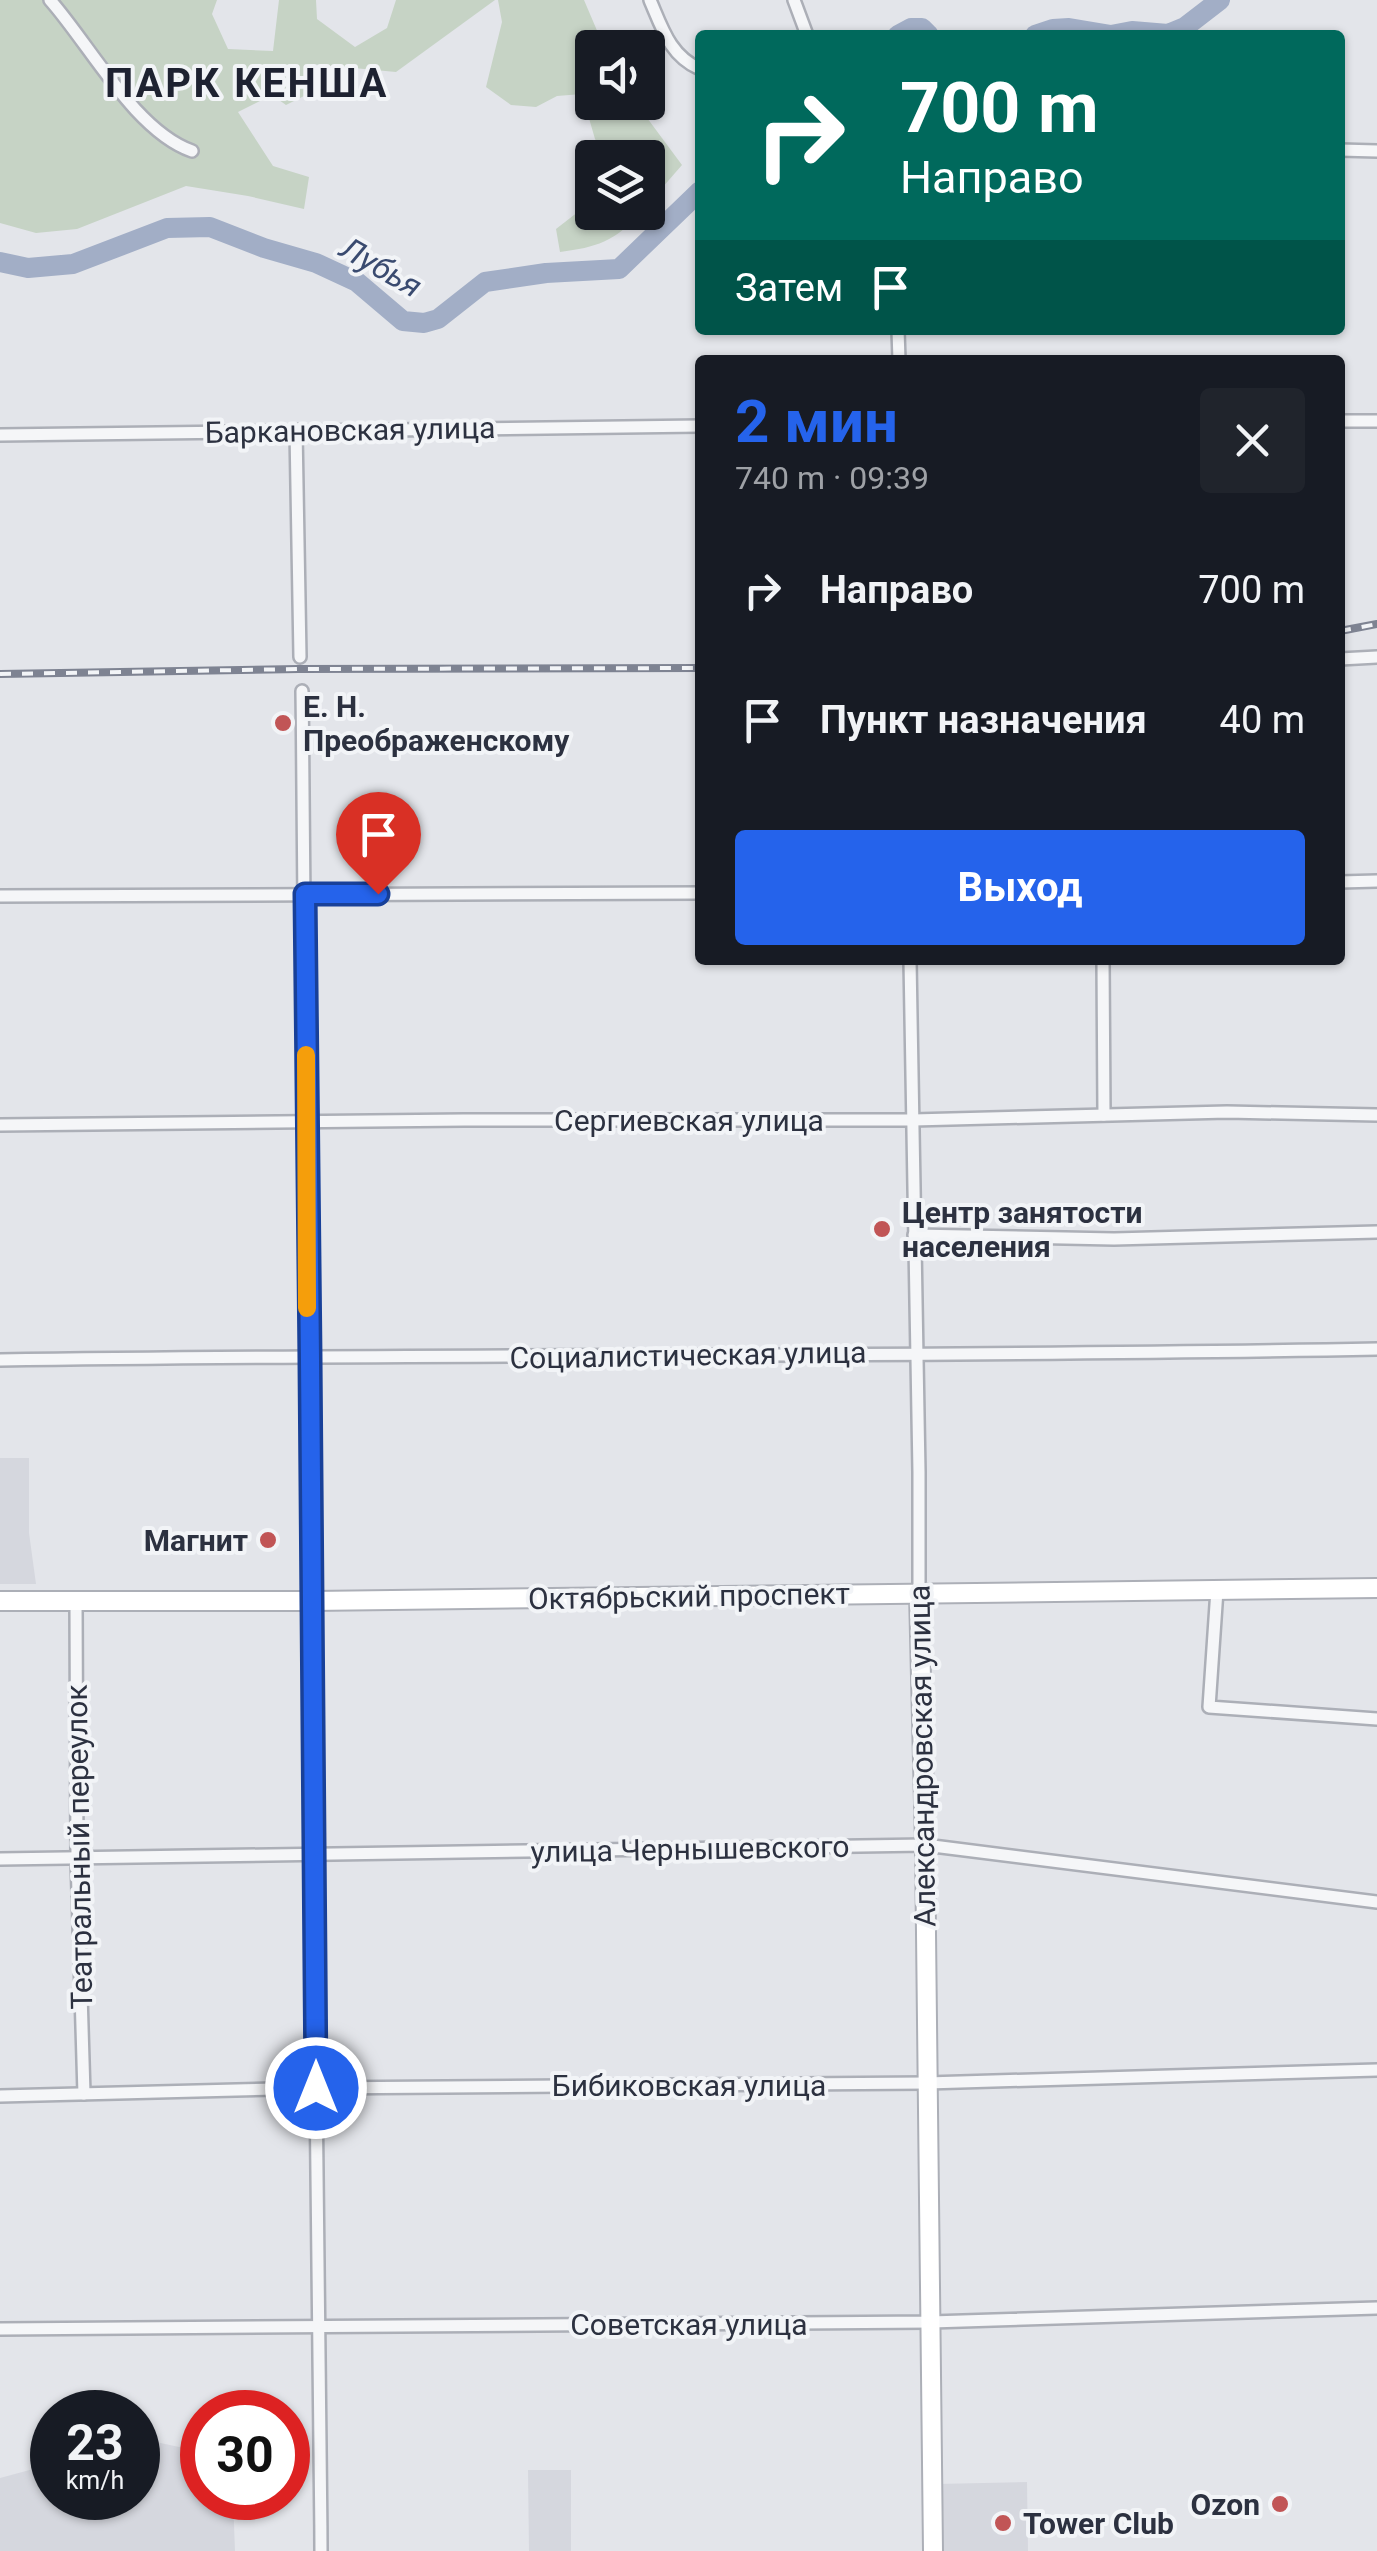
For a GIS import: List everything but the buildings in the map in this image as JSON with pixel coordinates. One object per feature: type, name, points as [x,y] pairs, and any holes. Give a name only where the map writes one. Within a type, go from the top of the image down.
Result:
[{"type":"street","points":[[50,0],[144,120],[174,145],[192,151]]},
{"type":"street","points":[[650,0],[666,37],[682,60],[695,66]]},
{"type":"street","points":[[794,0],[805,30]]},
{"type":"street","points":[[1345,150],[1377,152]]},
{"type":"street","points":[[1345,421],[1377,421]]},
{"type":"street","name":"Баркановская улица","points":[[0,435],[695,426]]},
{"type":"street","points":[[296,430],[300,656]]},
{"type":"street","points":[[1345,660],[1377,657]]},
{"type":"street","points":[[302,691],[321,2551]]},
{"type":"street","points":[[1345,882],[1377,882]]},
{"type":"street","points":[[0,896],[695,894]]},
{"type":"street","name":"Александровская улица","points":[[910,965],[933,2551]]},
{"type":"street","points":[[1102,965],[1104,1115]]},
{"type":"street","name":"Сергиевская улица","points":[[0,1125],[913,1120],[1226,1112],[1377,1115]]},
{"type":"street","points":[[914,1235],[1114,1239],[1377,1232]]},
{"type":"street","name":"Социалистическая улица","points":[[0,1360],[1377,1348]]},
{"type":"street","name":"Октябрьский проспект","points":[[0,1601],[1377,1588]]},
{"type":"street","points":[[1217,1590],[1209,1707],[1377,1719]]},
{"type":"street","name":"Театральный переулок","points":[[76,1601],[77,1859],[84,2094]]},
{"type":"street","name":"улица Чернышевского","points":[[0,1860],[925,1845],[1377,1902]]},
{"type":"street","name":"Бибиковская улица","points":[[0,2096],[316,2088],[927,2084],[1377,2070]]},
{"type":"street","name":"Советская улица","points":[[0,2329],[931,2322],[1377,2308]]},
{"type":"shaded area","points":[[0,1458],[29,1458],[29,1533],[36,1584],[0,1584]]},
{"type":"shaded area","points":[[160,2443],[180,2447],[180,2520],[234,2520],[235,2551],[0,2551],[0,2478],[30,2470],[30,2520],[160,2520]]},
{"type":"shaded area","points":[[528,2470],[571,2470],[571,2551],[529,2551]]},
{"type":"shaded area","points":[[1027,2482],[1028,2551],[939,2551],[937,2484]]},
{"type":"green space","points":[[0,0],[217,0],[212,14],[228,49],[273,51],[279,0],[316,0],[317,19],[355,47],[387,28],[396,0],[495,0],[396,72],[311,64],[310,93],[286,105],[272,95],[238,112],[273,166],[309,177],[304,209],[186,186],[77,229],[36,233],[0,223]]},
{"type":"green space","points":[[498,0],[584,0],[597,30],[575,30],[575,95],[557,96],[536,107],[511,105],[486,87],[502,22]]},
{"type":"green space","points":[[590,120],[649,120],[663,140],[596,140]]},
{"type":"green space","points":[[665,142],[682,165],[665,184]]},
{"type":"green space","points":[[575,214],[575,230],[623,230],[604,242],[560,252],[556,229]]},
{"type":"waterway","name":"Лубья","points":[[1178,30],[1220,0]]},
{"type":"waterway","name":"Лубья","points":[[907,30],[924,30]]},
{"type":"waterway","name":"Лубья","points":[[1050,30],[1081,30]]},
{"type":"waterway","name":"Лубья","points":[[0,262],[28,268],[73,264],[167,228],[210,227],[316,263],[357,282],[403,321],[424,323],[438,319],[485,282],[546,273],[619,269],[695,196]]},
{"type":"railway","points":[[1345,630],[1377,624]]},
{"type":"railway","points":[[0,674],[695,668]]},
{"type":"slow traffic","points":[[306,1055],[307,1308]]},
{"type":"place","name":"Е. Н. Преображенскому","points":[[283,723]]},
{"type":"place","name":"Центр занятости населения","points":[[882,1229]]},
{"type":"place","name":"Магнит","points":[[268,1540]]},
{"type":"place","name":"Ozon","points":[[1280,2504]]},
{"type":"place","name":"Tower Club","points":[[1003,2523]]},
{"type":"district","name":"ПАРК КЕНША","points":[[247,83]]},
{"type":"route","points":[[316,2088],[305,894],[378,894]]}]
